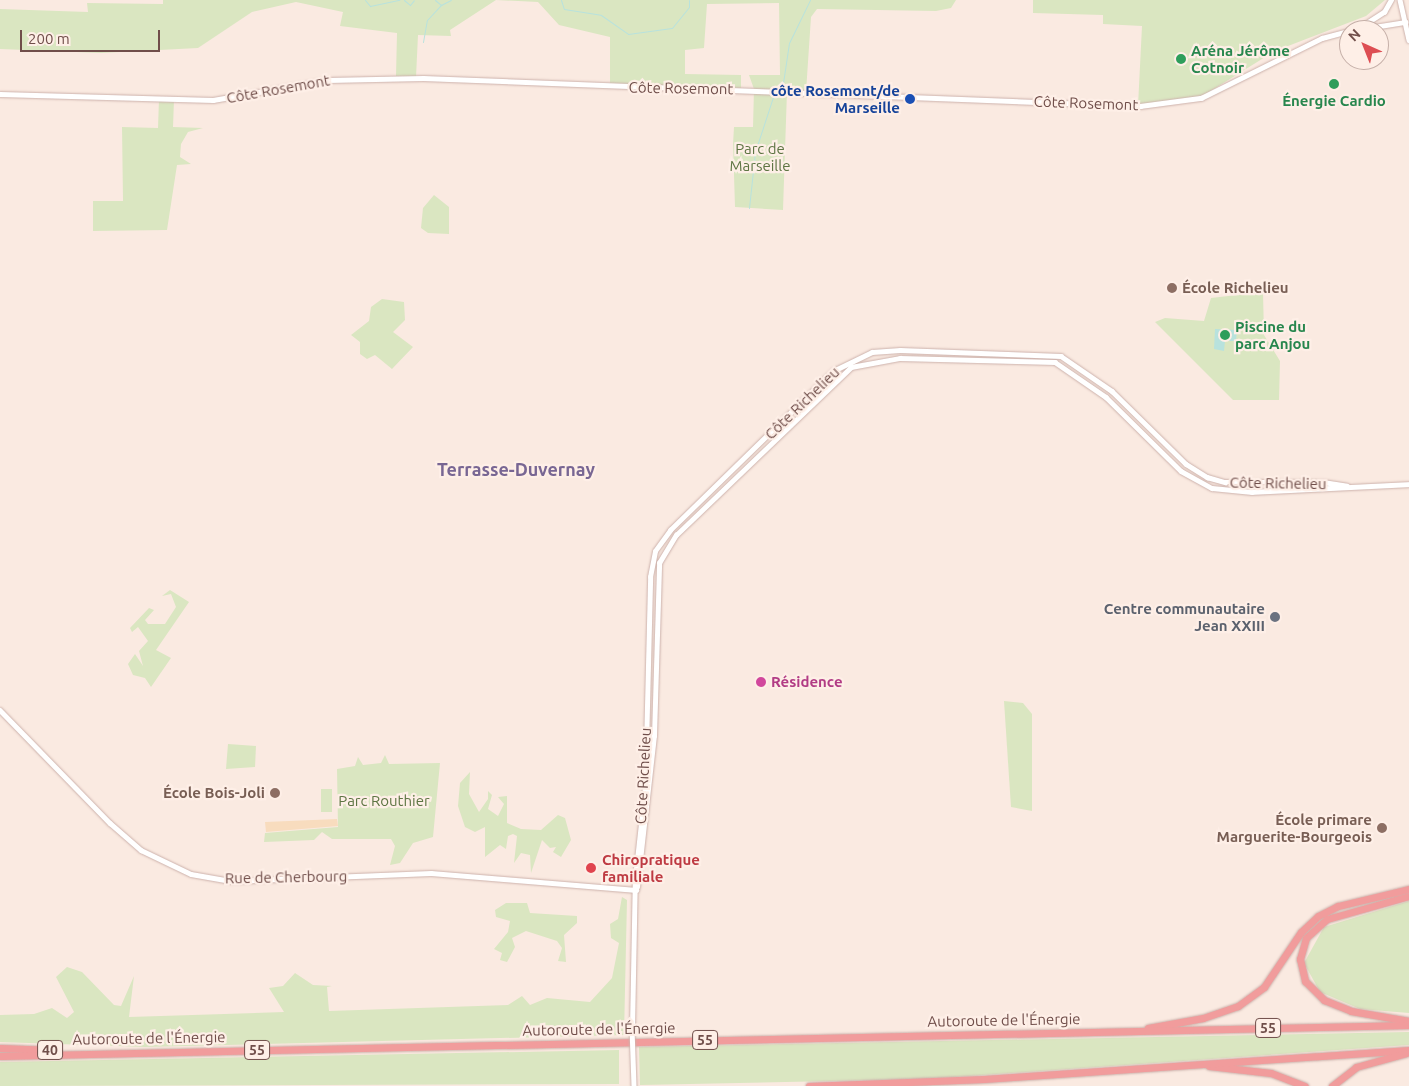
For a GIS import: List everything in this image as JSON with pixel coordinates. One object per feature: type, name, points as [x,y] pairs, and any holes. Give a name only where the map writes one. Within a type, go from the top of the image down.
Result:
[{"type":"highway","points":[[1128,1031],[1203,1018],[1238,1006],[1264,987],[1315,918],[1338,906],[1409,889]]},
{"type":"highway","points":[[1409,896],[1331,917],[1308,935],[1300,959],[1305,981],[1324,1000],[1351,1011],[1409,1021]]},
{"type":"highway","name":"Autoroute de l'Énergie","points":[[0,1056],[101,1052],[1409,1025]]},
{"type":"highway","name":"40","points":[[0,1048],[101,1052]]},
{"type":"highway","points":[[1332,1086],[1353,1068],[1409,1051]]},
{"type":"highway","name":"55","points":[[809,1086],[1409,1051]]},
{"type":"highway","points":[[1188,1064],[1265,1072],[1305,1086]]},
{"type":"street","points":[[1372,20],[1384,12],[1391,0]]},
{"type":"street","points":[[1400,0],[1409,40]]},
{"type":"street","points":[[1389,25],[1405,22]]},
{"type":"street","name":"Côte Rosemont","points":[[0,94],[213,100],[328,80],[423,78],[1140,106],[1201,98],[1322,38],[1339,34]]},
{"type":"street","name":"Côte Richelieu","points":[[634,1086],[632,1028],[636,890],[645,788],[650,577],[655,551],[670,530],[846,362],[872,352],[900,350],[1061,356],[1112,391],[1186,464],[1207,477],[1225,482],[1322,482],[1347,486]]},
{"type":"street","name":"Côte Richelieu","points":[[636,890],[654,736],[659,563],[676,535],[851,367],[900,358],[1055,362],[1106,397],[1181,471],[1203,484],[1252,492],[1409,484]]},
{"type":"street","name":"Rue de Cherbourg","points":[[0,710],[110,823],[141,850],[190,874],[230,881],[431,873],[636,890]]},
{"type":"green space","points":[[163,0],[496,0],[450,30],[451,36],[418,35],[416,77],[396,76],[397,33],[340,26],[343,12],[296,2],[252,12],[198,48],[101,53],[0,49],[0,9],[88,12],[87,3],[163,4]]},
{"type":"green space","name":"Parc de Marseille","points":[[496,0],[956,0],[951,8],[936,11],[817,9],[811,17],[806,92],[787,91],[783,210],[735,207],[733,144],[734,127],[753,127],[754,89],[749,75],[780,75],[779,3],[707,4],[704,48],[685,50],[685,74],[741,75],[741,88],[610,85],[610,37],[559,25],[538,2]]},
{"type":"green space","points":[[1033,0],[1385,0],[1366,16],[1356,20],[1339,20],[1339,26],[1275,51],[1201,97],[1138,106],[1142,26],[1103,24],[1103,15],[1033,13]]},
{"type":"green space","points":[[159,99],[174,100],[173,127],[203,128],[188,132],[181,144],[180,157],[191,164],[177,165],[167,230],[93,231],[93,201],[123,201],[122,127],[158,128]]},
{"type":"green space","points":[[434,195],[449,207],[449,234],[428,233],[421,228],[423,208]]},
{"type":"green space","points":[[1263,292],[1264,335],[1280,361],[1279,400],[1233,400],[1155,322],[1165,318],[1204,321],[1211,298]]},
{"type":"green space","points":[[382,299],[404,302],[405,320],[393,332],[413,347],[392,369],[375,355],[367,359],[360,354],[360,342],[351,335],[369,321],[371,307]]},
{"type":"green space","points":[[170,590],[189,602],[156,650],[171,658],[151,687],[145,678],[133,675],[128,664],[135,654],[143,666],[139,651],[148,641],[138,627],[132,632],[130,628],[149,608],[154,610],[145,620],[148,624],[165,624],[176,607],[171,594],[162,596]]},
{"type":"green space","points":[[1004,701],[1023,703],[1032,714],[1032,811],[1011,807]]},
{"type":"green space","points":[[228,744],[256,746],[255,767],[226,769]]},
{"type":"green space","name":"Parc Routhier","points":[[385,755],[389,764],[440,763],[433,837],[413,843],[400,863],[390,865],[395,846],[391,839],[332,839],[322,832],[314,840],[264,842],[265,833],[338,827],[337,769],[355,766],[358,757],[363,765],[381,763]]},
{"type":"green space","points":[[470,772],[469,794],[479,812],[488,799],[488,791],[492,795],[488,809],[498,816],[504,804],[498,797],[507,796],[507,823],[521,829],[541,830],[558,815],[565,818],[571,840],[561,857],[553,852],[556,847],[550,848],[542,840],[531,873],[530,855],[521,853],[514,863],[517,836],[513,834],[508,836],[506,849],[500,845],[485,857],[485,827],[475,832],[465,827],[458,806],[460,783]]},
{"type":"green space","points":[[321,789],[332,789],[332,812],[321,812]]},
{"type":"green space","points":[[622,897],[627,900],[624,1035],[145,1047],[0,1042],[0,1015],[34,1014],[52,1008],[67,1018],[74,1012],[56,977],[67,967],[82,972],[114,1005],[121,1006],[134,976],[129,1017],[284,1012],[269,988],[283,986],[295,973],[313,985],[332,986],[327,987],[329,1011],[508,1005],[522,996],[530,1005],[547,998],[590,1002],[612,978],[619,943],[611,938],[610,924],[618,919]]},
{"type":"green space","points":[[1409,901],[1409,1013],[1360,1009],[1320,992],[1304,963],[1324,927]]},
{"type":"green space","points":[[506,903],[527,903],[530,913],[577,916],[577,923],[564,935],[566,962],[558,961],[562,948],[557,941],[526,931],[512,938],[515,947],[507,962],[500,960],[502,953],[494,949],[508,932],[510,921],[496,917],[495,910]]},
{"type":"green space","points":[[1409,1032],[1409,1045],[926,1079],[640,1085],[639,1047]]},
{"type":"green space","points":[[619,1050],[619,1084],[0,1086],[0,1062]]},
{"type":"sand","points":[[337,819],[338,826],[266,832],[265,822]]},
{"type":"water","name":"Piscine du parc Anjou","points":[[1215,329],[1237,330],[1236,341],[1225,341],[1224,351],[1214,349]]},
{"type":"waterway","points":[[365,0],[370,6],[399,0]]},
{"type":"waterway","points":[[404,0],[410,5],[414,0]]},
{"type":"waterway","points":[[435,0],[441,5],[451,0]]},
{"type":"waterway","points":[[561,0],[564,9],[601,15],[628,34],[672,28],[689,7],[689,0]]},
{"type":"waterway","points":[[783,83],[789,43],[810,0]]},
{"type":"waterway","points":[[423,42],[427,20],[441,5]]},
{"type":"waterway","points":[[749,208],[755,152],[773,97]]},
{"type":"place","name":"Aréna Jérôme Cotnoir","points":[[1181,59]]},
{"type":"place","name":"Énergie Cardio","points":[[1334,84]]},
{"type":"place","name":"côte Rosemont/de Marseille","points":[[910,99]]},
{"type":"place","name":"École Richelieu","points":[[1172,288]]},
{"type":"place","name":"Piscine du parc Anjou","points":[[1225,335]]},
{"type":"place","name":"Centre communautaire Jean XXIII","points":[[1275,617]]},
{"type":"place","name":"Résidence","points":[[761,682]]},
{"type":"place","name":"École Bois-Joli","points":[[275,793]]},
{"type":"place","name":"École primare Marguerite-Bourgeois","points":[[1382,828]]},
{"type":"place","name":"Chiropratique familiale","points":[[591,868]]},
{"type":"district","name":"Terrasse-Duvernay","points":[[516,469]]}]
